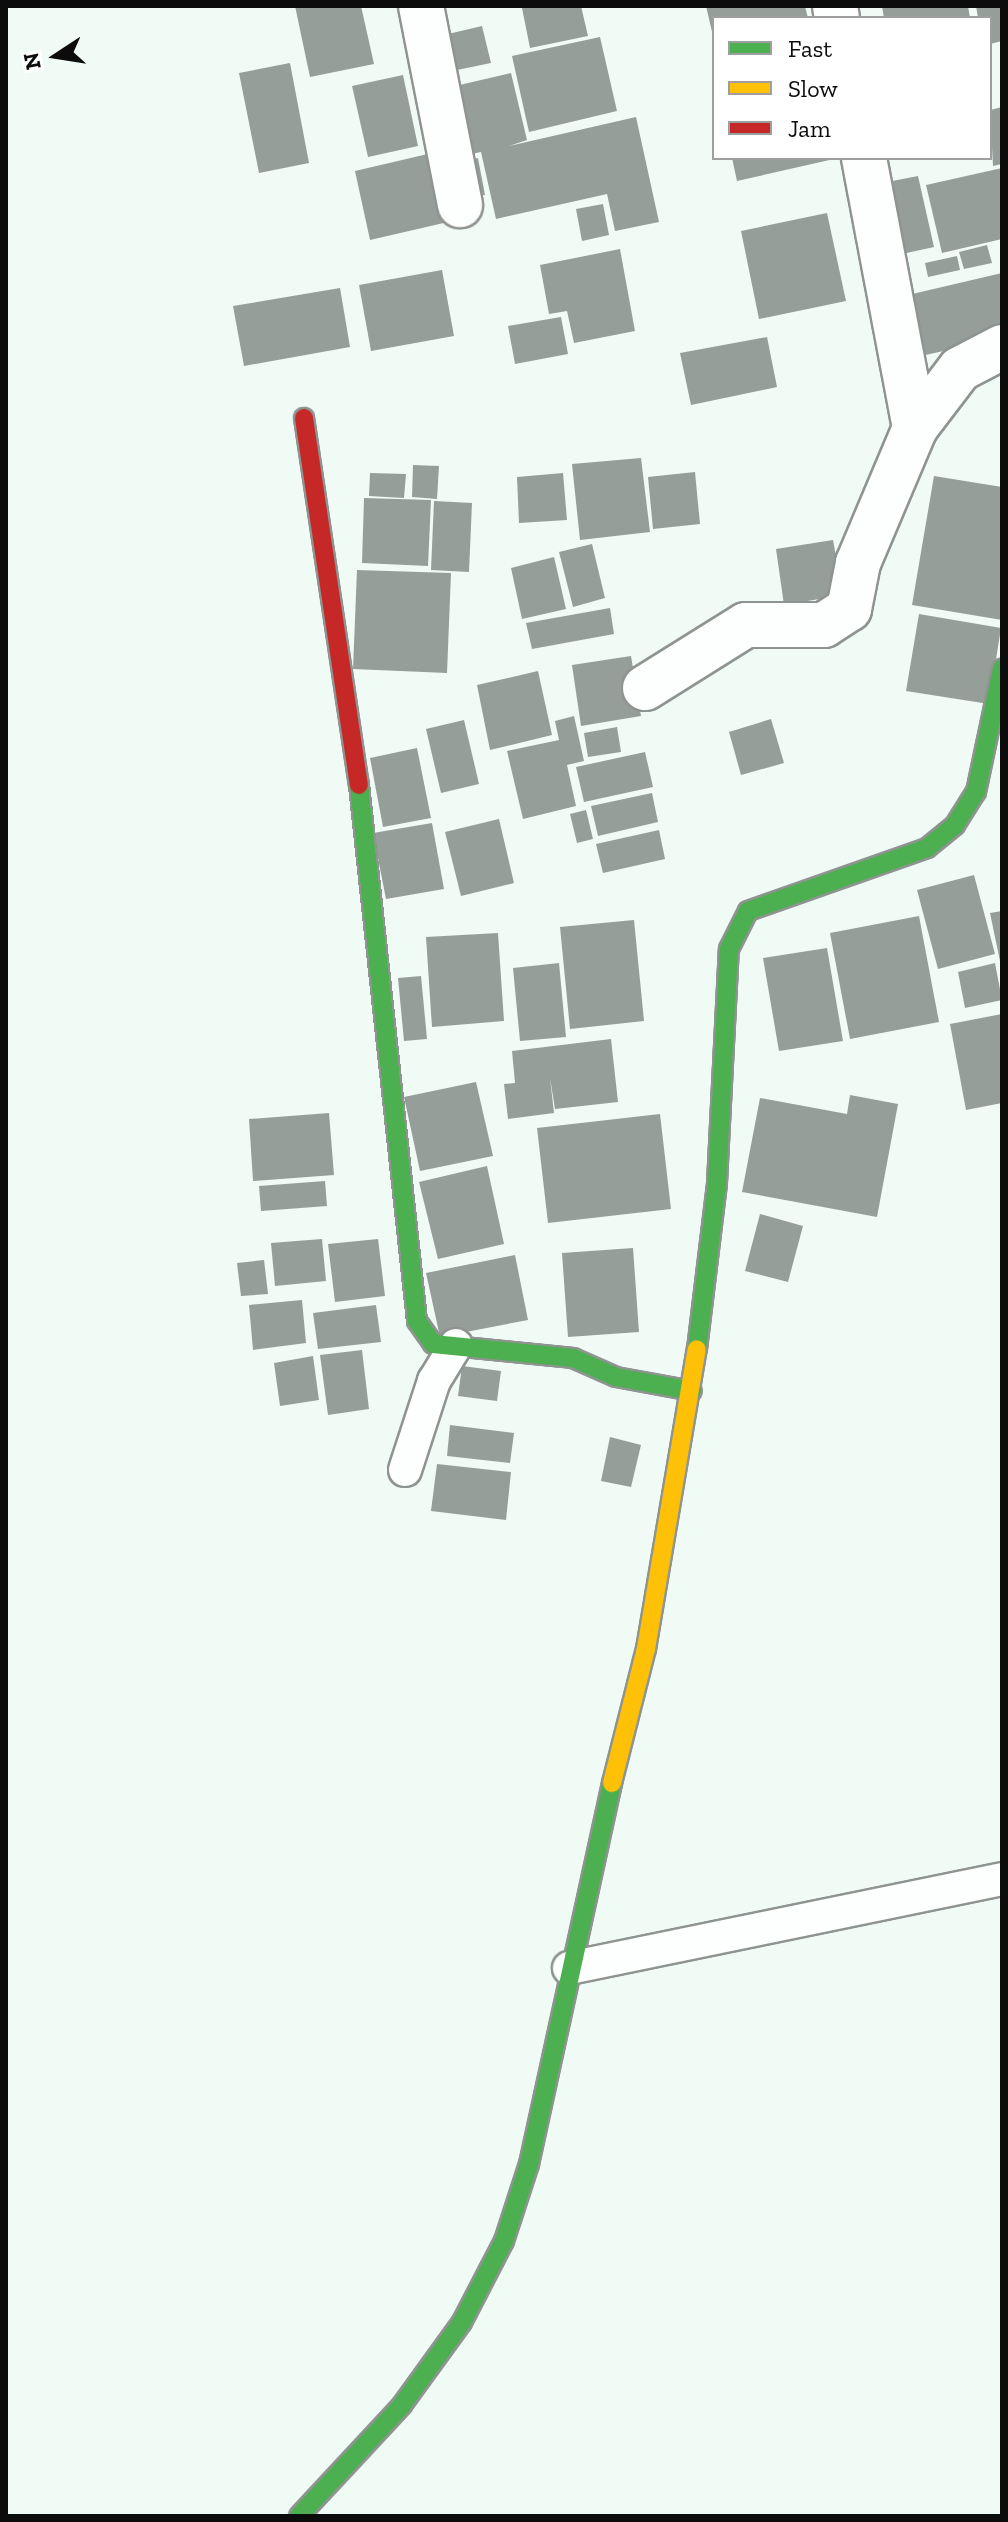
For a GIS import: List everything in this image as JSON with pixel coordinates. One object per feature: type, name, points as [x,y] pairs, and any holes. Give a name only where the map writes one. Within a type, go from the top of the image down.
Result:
[{"type":"street","points":[[421,6],[460,205]]},
{"type":"street","points":[[864,160],[915,428]]},
{"type":"street","points":[[645,688],[746,625],[824,625],[849,609],[858,563],[915,428],[960,369],[1002,347]]},
{"type":"street","points":[[304,418],[351,707],[417,1321],[433,1344],[573,1358],[616,1377],[692,1391]]},
{"type":"street","points":[[299,2516],[402,2405],[485,2280],[529,2164],[569,1968],[646,1649],[692,1391],[717,1183],[729,949],[748,911],[927,848],[955,825],[976,792],[1002,669]]},
{"type":"lane","points":[[405,1470],[434,1381],[456,1345]]},
{"type":"lane","points":[[569,1968],[1002,1879]]},
{"type":"building","points":[[295,6],[361,6],[374,64],[310,77]]},
{"type":"building","points":[[581,6],[588,36],[530,48],[522,8]]},
{"type":"building","points":[[706,6],[805,6],[808,16],[712,16],[712,32]]},
{"type":"building","points":[[882,6],[968,6],[970,16],[884,16]]},
{"type":"building","points":[[976,6],[1002,6],[1002,41],[992,44],[992,16],[978,16]]},
{"type":"building","points":[[482,26],[491,63],[457,70],[448,34]]},
{"type":"building","points":[[600,37],[617,111],[529,132],[512,56]]},
{"type":"building","points":[[290,63],[309,163],[259,173],[239,73]]},
{"type":"building","points":[[511,73],[527,140],[509,146],[636,117],[659,222],[615,231],[607,194],[496,219],[481,152],[467,155],[451,87]]},
{"type":"building","points":[[403,75],[418,146],[368,157],[352,86]]},
{"type":"building","points":[[1002,107],[1002,164],[993,166],[992,147],[992,110]]},
{"type":"building","points":[[432,153],[448,222],[370,240],[355,171]]},
{"type":"building","points":[[478,158],[485,195],[467,198],[459,162]]},
{"type":"building","points":[[732,160],[830,160],[737,181]]},
{"type":"building","points":[[1002,168],[1002,239],[942,253],[926,185]]},
{"type":"building","points":[[918,176],[934,247],[902,254],[887,182]]},
{"type":"building","points":[[603,204],[609,235],[582,241],[576,209]]},
{"type":"building","points":[[827,213],[846,301],[759,319],[741,231]]},
{"type":"building","points":[[987,245],[992,263],[964,269],[959,252]]},
{"type":"building","points":[[620,249],[635,331],[574,343],[567,311],[549,314],[540,265]]},
{"type":"building","points":[[957,256],[960,270],[928,277],[925,263]]},
{"type":"building","points":[[442,270],[454,336],[371,351],[359,285]]},
{"type":"building","points":[[1002,273],[1002,338],[921,356],[908,295]]},
{"type":"building","points":[[340,288],[350,347],[244,366],[233,306]]},
{"type":"building","points":[[561,317],[568,354],[515,364],[508,326]]},
{"type":"building","points":[[767,337],[777,387],[691,405],[680,353]]},
{"type":"building","points":[[641,458],[650,532],[580,540],[572,464]]},
{"type":"building","points":[[413,465],[439,466],[437,499],[412,497]]},
{"type":"building","points":[[695,472],[700,524],[653,529],[648,477]]},
{"type":"building","points":[[370,473],[406,474],[404,498],[369,496]]},
{"type":"building","points":[[563,473],[567,520],[519,523],[517,477]]},
{"type":"building","points":[[934,476],[1002,487],[1002,620],[912,605]]},
{"type":"building","points":[[364,498],[431,500],[428,566],[362,563]]},
{"type":"building","points":[[434,501],[472,503],[469,572],[431,570]]},
{"type":"building","points":[[833,540],[843,595],[784,605],[776,549]]},
{"type":"building","points":[[592,544],[605,598],[573,607],[559,552]]},
{"type":"building","points":[[554,557],[566,609],[522,619],[511,568]]},
{"type":"building","points":[[357,570],[451,573],[447,673],[353,669]]},
{"type":"building","points":[[610,608],[614,634],[532,649],[526,623]]},
{"type":"building","points":[[919,614],[1001,628],[989,704],[906,691]]},
{"type":"building","points":[[631,656],[641,716],[581,726],[572,665]]},
{"type":"building","points":[[538,671],[552,735],[490,750],[477,685]]},
{"type":"building","points":[[574,716],[584,761],[567,765],[576,806],[523,819],[507,751],[559,740],[555,721]]},
{"type":"building","points":[[771,719],[784,763],[741,775],[729,732]]},
{"type":"building","points":[[464,720],[479,784],[441,793],[426,729]]},
{"type":"building","points":[[617,727],[621,752],[588,757],[584,733]]},
{"type":"building","points":[[417,748],[431,818],[383,827],[370,758]]},
{"type":"building","points":[[645,752],[653,787],[584,802],[576,767]]},
{"type":"building","points":[[652,793],[658,822],[598,836],[591,806]]},
{"type":"building","points":[[586,810],[593,839],[577,843],[570,814]]},
{"type":"building","points":[[499,819],[514,883],[461,896],[445,832]]},
{"type":"building","points":[[432,823],[444,889],[386,899],[373,833]]},
{"type":"building","points":[[659,830],[665,859],[603,873],[596,844]]},
{"type":"building","points":[[974,875],[995,954],[938,969],[917,890]]},
{"type":"building","points":[[1002,911],[1002,965],[1001,966],[990,913]]},
{"type":"building","points":[[919,916],[939,1022],[850,1039],[830,933]]},
{"type":"building","points":[[634,920],[644,1021],[570,1029],[560,927]]},
{"type":"building","points":[[498,933],[504,1021],[432,1027],[426,937]]},
{"type":"building","points":[[827,948],[843,1041],[779,1051],[763,958]]},
{"type":"building","points":[[559,963],[566,1037],[520,1041],[513,968]]},
{"type":"building","points":[[995,963],[1002,1000],[965,1008],[958,972]]},
{"type":"building","points":[[421,976],[427,1039],[404,1041],[398,978]]},
{"type":"building","points":[[1002,1014],[1002,1103],[966,1110],[950,1024]]},
{"type":"building","points":[[611,1039],[618,1102],[555,1109],[550,1078],[554,1113],[508,1119],[504,1084],[515,1083],[512,1051]]},
{"type":"building","points":[[476,1082],[493,1156],[420,1171],[404,1097]]},
{"type":"building","points":[[850,1095],[898,1104],[877,1217],[742,1192],[760,1098],[847,1114]]},
{"type":"building","points":[[329,1113],[334,1175],[253,1181],[249,1119]]},
{"type":"building","points":[[660,1114],[671,1209],[548,1223],[537,1128]]},
{"type":"building","points":[[487,1166],[504,1244],[438,1259],[419,1182]]},
{"type":"building","points":[[325,1181],[327,1206],[261,1211],[259,1186]]},
{"type":"building","points":[[760,1214],[803,1226],[788,1282],[745,1271]]},
{"type":"building","points":[[322,1239],[326,1281],[275,1286],[271,1243]]},
{"type":"building","points":[[378,1239],[385,1296],[335,1302],[328,1244]]},
{"type":"building","points":[[633,1248],[639,1332],[568,1337],[562,1253]]},
{"type":"building","points":[[515,1255],[528,1320],[440,1337],[426,1273]]},
{"type":"building","points":[[264,1260],[268,1294],[241,1296],[237,1263]]},
{"type":"building","points":[[302,1300],[306,1343],[253,1350],[249,1305]]},
{"type":"building","points":[[376,1305],[381,1342],[318,1349],[313,1313]]},
{"type":"building","points":[[362,1350],[369,1409],[328,1415],[320,1355]]},
{"type":"building","points":[[313,1356],[319,1400],[280,1406],[274,1363]]},
{"type":"building","points":[[462,1366],[501,1371],[497,1401],[458,1396]]},
{"type":"building","points":[[450,1425],[514,1433],[510,1463],[447,1456]]},
{"type":"building","points":[[610,1437],[641,1445],[631,1487],[601,1481]]},
{"type":"building","points":[[437,1464],[511,1472],[506,1520],[431,1511]]},
{"type":"traffic: fast","points":[[697,1349],[717,1183],[729,949],[748,911],[927,848],[955,825],[976,792],[1002,669]]},
{"type":"traffic: fast","points":[[359,785],[417,1321],[433,1344],[573,1358],[616,1377],[692,1391]]},
{"type":"traffic: fast","points":[[299,2516],[402,2405],[462,2322],[504,2241],[529,2164],[612,1783]]},
{"type":"traffic: slow","points":[[612,1783],[646,1649],[697,1349]]},
{"type":"traffic: jam","points":[[304,418],[359,785]]}]
